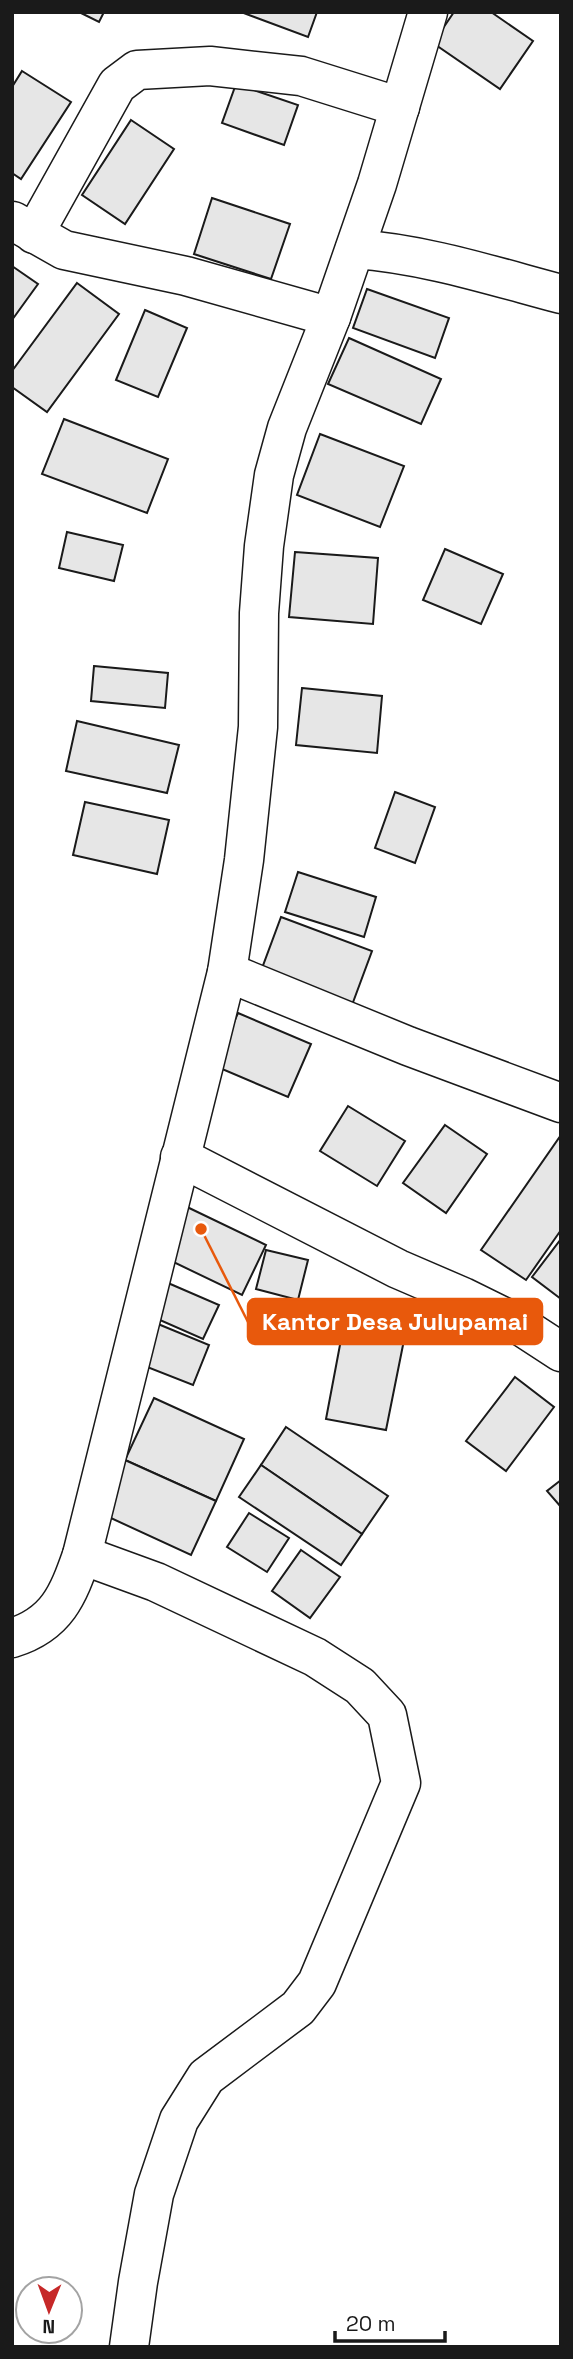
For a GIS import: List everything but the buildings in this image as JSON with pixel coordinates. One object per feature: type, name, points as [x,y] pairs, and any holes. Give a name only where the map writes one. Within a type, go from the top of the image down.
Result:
[{"type":"street","points":[[12,1638],[27,1633],[55,1614],[66,1598],[82,1555],[228,972],[244,860],[258,727],[259,613],[264,546],[274,475],[287,428],[355,249],[428,12]]},
{"type":"street","points":[[331,317],[186,276],[64,250],[23,227],[117,85],[136,70],[210,66],[301,76],[400,107]]},
{"type":"street","points":[[355,249],[446,264],[561,294]]},
{"type":"street","points":[[228,972],[408,1046],[561,1103]]},
{"type":"street","points":[[180,1157],[398,1269],[518,1324],[561,1352]]},
{"type":"street","points":[[82,1555],[156,1582],[244,1622],[315,1657],[360,1686],[387,1715],[401,1783],[317,1983],[298,2008],[206,2077],[179,2120],[154,2194],[129,2347]]},
{"type":"place","name":"Kantor Desa Julupamai","points":[[201,1229]]}]
